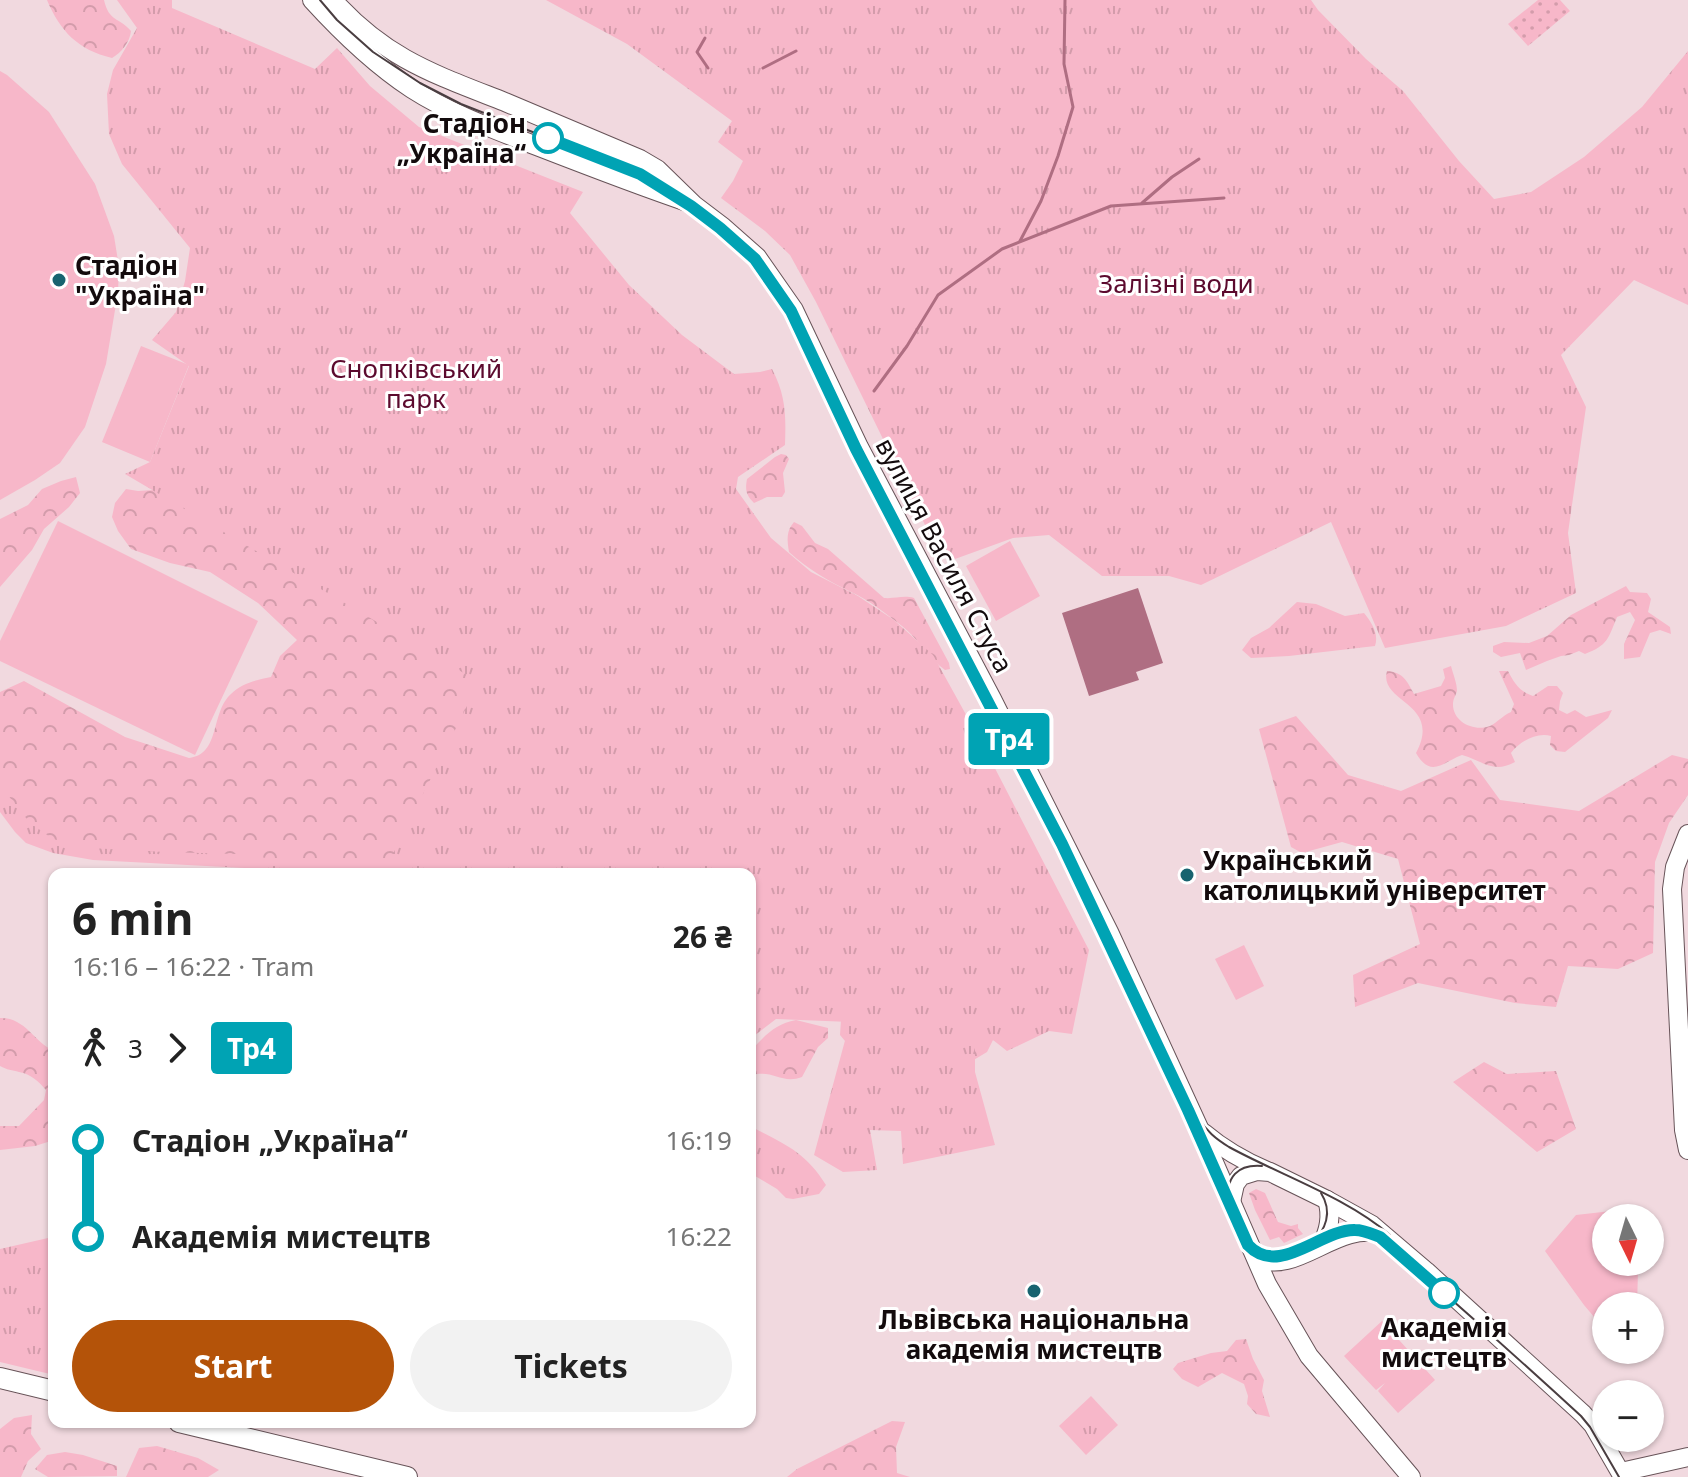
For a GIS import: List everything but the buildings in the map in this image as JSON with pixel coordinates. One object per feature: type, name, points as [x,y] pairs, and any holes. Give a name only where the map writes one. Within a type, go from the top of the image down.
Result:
[{"type":"main road","name":"вулиця Василя Стуса","points":[[312,0],[372,58],[446,109],[694,205]]},
{"type":"main road","name":"вулиця Василя Стуса","points":[[333,0],[367,34],[399,56],[445,79],[640,159],[657,169],[694,205],[757,257],[794,310],[859,447],[1065,842],[1231,1202]]},
{"type":"main road","points":[[1688,834],[1675,867],[1672,889],[1684,1130],[1688,1150]]},
{"type":"main road","points":[[1199,1128],[1243,1161],[1327,1200],[1385,1235],[1583,1414],[1593,1425],[1622,1475],[1688,1457]]},
{"type":"main road","points":[[1270,1172],[1257,1171],[1241,1176],[1235,1184],[1231,1202],[1260,1270],[1309,1356],[1411,1477]]},
{"type":"main road","points":[[1321,1245],[1328,1230],[1327,1200]]},
{"type":"main road","points":[[1256,1257],[1264,1261],[1289,1260],[1350,1234],[1376,1232],[1385,1235]]},
{"type":"main road","points":[[0,1378],[48,1390]]},
{"type":"main road","points":[[204,1428],[407,1477]]},
{"type":"green space","points":[[47,0],[104,0],[112,16],[131,31],[127,43],[112,58],[89,50],[64,30]]},
{"type":"green space","name":"Снопківський парк","points":[[117,0],[172,0],[172,8],[315,69],[337,48],[370,86],[419,127],[583,192],[570,213],[629,285],[682,335],[734,374],[772,369],[784,406],[785,445],[738,477],[736,489],[771,538],[811,572],[858,596],[894,620],[933,655],[1089,950],[1072,1034],[1049,1031],[1007,1051],[993,1040],[975,1037],[975,1072],[995,1145],[903,1164],[901,1131],[870,1130],[877,1170],[843,1172],[814,1155],[850,1022],[776,1019],[756,1034],[756,868],[386,868],[479,682],[125,474],[150,462],[189,366],[152,340],[176,312],[190,248],[122,164],[109,134],[107,94],[113,70],[137,28]]},
{"type":"green space","name":"Залізні води","points":[[546,0],[1311,0],[1366,59],[1403,91],[1494,199],[1531,192],[1584,157],[1642,107],[1688,51],[1688,305],[1634,280],[1561,355],[1586,407],[1568,533],[1576,593],[1506,626],[1385,648],[1331,522],[1201,585],[1169,576],[1102,576],[1049,535],[1013,538],[955,559],[927,529],[790,255],[765,231],[721,198],[743,161],[718,142],[732,121],[627,44]]},
{"type":"green space","points":[[1538,0],[1560,0],[1570,11],[1528,46],[1508,24]]},
{"type":"green space","name":"Стадіон \"Україна\"","points":[[0,71],[49,112],[95,184],[114,236],[119,267],[106,364],[85,427],[60,463],[0,500]]},
{"type":"green space","points":[[141,346],[189,365],[150,462],[102,442]]},
{"type":"green space","points":[[781,454],[789,459],[783,473],[785,492],[782,497],[767,497],[754,503],[747,492],[747,479]]},
{"type":"green space","points":[[158,470],[1050,1022],[1008,1046],[993,1040],[987,1052],[972,1061],[845,1041],[840,1035],[841,1020],[834,1014],[756,884],[756,868],[298,868],[99,852],[42,838],[0,794],[0,692],[24,681],[125,737],[189,758],[206,749],[224,702],[231,694],[245,685],[271,677],[280,656],[297,640],[258,603],[210,572],[170,563],[131,549],[112,517],[115,503],[126,489],[153,490]]},
{"type":"green space","points":[[76,477],[80,493],[44,529],[32,550],[0,587],[0,519],[28,505],[42,489]]},
{"type":"green space","points":[[58,521],[258,621],[195,755],[0,661],[0,641]]},
{"type":"green space","points":[[794,522],[802,526],[815,543],[828,549],[884,598],[914,598],[950,669],[945,670],[939,665],[908,631],[884,612],[818,574],[789,552],[788,536]]},
{"type":"green space","points":[[1010,541],[1040,596],[996,621],[966,566]]},
{"type":"green space","points":[[1626,586],[1630,592],[1647,593],[1651,599],[1648,612],[1670,627],[1671,634],[1660,630],[1650,633],[1640,657],[1624,659],[1624,644],[1635,620],[1630,612],[1617,617],[1606,640],[1585,654],[1579,651],[1526,670],[1520,653],[1501,657],[1493,652],[1493,646],[1504,642],[1529,643],[1547,636],[1571,615]]},
{"type":"green space","points":[[1297,602],[1316,604],[1345,616],[1364,613],[1374,629],[1375,646],[1251,658],[1242,650],[1251,638],[1269,628]]},
{"type":"green space","points":[[1451,666],[1457,688],[1453,702],[1456,715],[1465,724],[1477,728],[1490,726],[1511,712],[1514,704],[1499,671],[1508,671],[1524,692],[1533,696],[1548,686],[1557,686],[1563,693],[1559,710],[1567,714],[1575,710],[1586,717],[1612,710],[1608,718],[1565,752],[1556,751],[1550,745],[1551,736],[1540,735],[1514,749],[1511,753],[1515,762],[1507,765],[1494,767],[1462,755],[1432,767],[1416,753],[1422,736],[1422,723],[1392,690],[1387,682],[1387,671],[1401,675],[1414,694],[1441,686],[1445,678],[1443,669]]},
{"type":"green space","points":[[1296,716],[1348,775],[1401,791],[1471,760],[1500,800],[1579,811],[1672,755],[1688,759],[1688,795],[1669,823],[1655,862],[1653,953],[1618,969],[1568,966],[1556,1007],[1515,1003],[1418,983],[1355,1007],[1353,975],[1420,944],[1398,859],[1342,842],[1302,853],[1291,847],[1259,729]]},
{"type":"green space","points":[[0,785],[30,823],[53,839],[90,848],[237,854],[303,863],[313,868],[244,868],[93,860],[53,853],[26,843],[0,812]]},
{"type":"green space","points":[[1244,945],[1264,986],[1236,1000],[1215,959]]},
{"type":"green space","points":[[0,1018],[16,1021],[48,1048],[48,1142],[0,1150],[0,1126],[19,1126],[44,1100],[46,1090],[27,1075],[0,1066]]},
{"type":"green space","points":[[796,1020],[828,1028],[828,1038],[818,1047],[802,1077],[788,1079],[756,1074],[756,1045],[782,1024]]},
{"type":"green space","points":[[1484,1062],[1507,1074],[1556,1071],[1576,1129],[1537,1152],[1453,1082]]},
{"type":"green space","points":[[756,1129],[802,1156],[826,1185],[819,1194],[793,1199],[786,1198],[756,1177]]},
{"type":"green space","points":[[1256,1189],[1265,1193],[1278,1222],[1291,1226],[1298,1224],[1303,1234],[1284,1243],[1279,1237],[1270,1240],[1249,1193]]},
{"type":"green space","points":[[1592,1213],[1592,1276],[1638,1276],[1637,1292],[1592,1292],[1592,1314],[1545,1251],[1576,1215]]},
{"type":"green space","points":[[48,1238],[48,1374],[0,1362],[0,1249]]},
{"type":"green space","points":[[1382,1321],[1435,1380],[1398,1413],[1378,1391],[1385,1383],[1376,1390],[1344,1356]]},
{"type":"green space","points":[[1246,1339],[1264,1380],[1262,1391],[1270,1417],[1256,1414],[1247,1404],[1244,1384],[1222,1373],[1198,1387],[1182,1379],[1173,1369],[1178,1363],[1227,1351],[1236,1340]]},
{"type":"green space","points":[[1091,1396],[1118,1425],[1086,1455],[1059,1426]]},
{"type":"green space","points":[[32,1415],[31,1434],[41,1449],[28,1461],[21,1477],[0,1477],[0,1429],[14,1418]]},
{"type":"green space","points":[[892,1421],[905,1422],[896,1447],[897,1473],[910,1477],[787,1477],[797,1469]]},
{"type":"green space","points":[[157,1446],[198,1458],[219,1470],[208,1477],[126,1477],[139,1448]]},
{"type":"green space","points":[[65,1452],[117,1466],[117,1476],[48,1477],[35,1469],[47,1455]]},
{"type":"shaded area","points":[[1138,588],[1163,663],[1136,672],[1139,680],[1089,696],[1062,613]]},
{"type":"waterway","points":[[1020,241],[1041,201],[1073,107],[1064,64],[1065,0]]},
{"type":"waterway","points":[[705,38],[697,52],[708,68]]},
{"type":"waterway","points":[[763,68],[796,51]]},
{"type":"waterway","points":[[1142,203],[1199,159]]},
{"type":"waterway","points":[[874,391],[907,346],[938,295],[1002,249],[1111,206],[1224,198]]},
{"type":"tram line","points":[[320,0],[373,52],[420,83],[461,104],[640,174],[691,206],[755,259],[791,311],[856,449],[1062,844],[1248,1245],[1261,1254],[1275,1256],[1337,1234],[1353,1231],[1376,1235],[1403,1255],[1581,1416],[1619,1477]]},
{"type":"tram line","name":"Тр4","points":[[548,138],[640,174],[691,206],[755,259],[791,311],[856,449],[1062,844],[1248,1245],[1262,1255],[1275,1257],[1343,1232],[1367,1232],[1380,1237],[1444,1293]]},
{"type":"tram line","points":[[1198,1117],[1212,1134],[1229,1147],[1333,1198],[1373,1221],[1390,1235]]},
{"type":"tram line","points":[[1229,1202],[1229,1186],[1235,1174],[1246,1167],[1262,1166]]},
{"type":"tram line","points":[[1311,1244],[1321,1233],[1326,1220],[1327,1207],[1321,1193]]},
{"type":"place","name":"Стадіон „Україна“","points":[[548,138]]},
{"type":"place","name":"Стадіон \"Україна\"","points":[[59,280]]},
{"type":"place","name":"Український католицький університет","points":[[1187,875]]},
{"type":"place","name":"Львівська національна академія мистецтв","points":[[1034,1291]]},
{"type":"place","name":"Академія мистецтв","points":[[1444,1293]]}]
